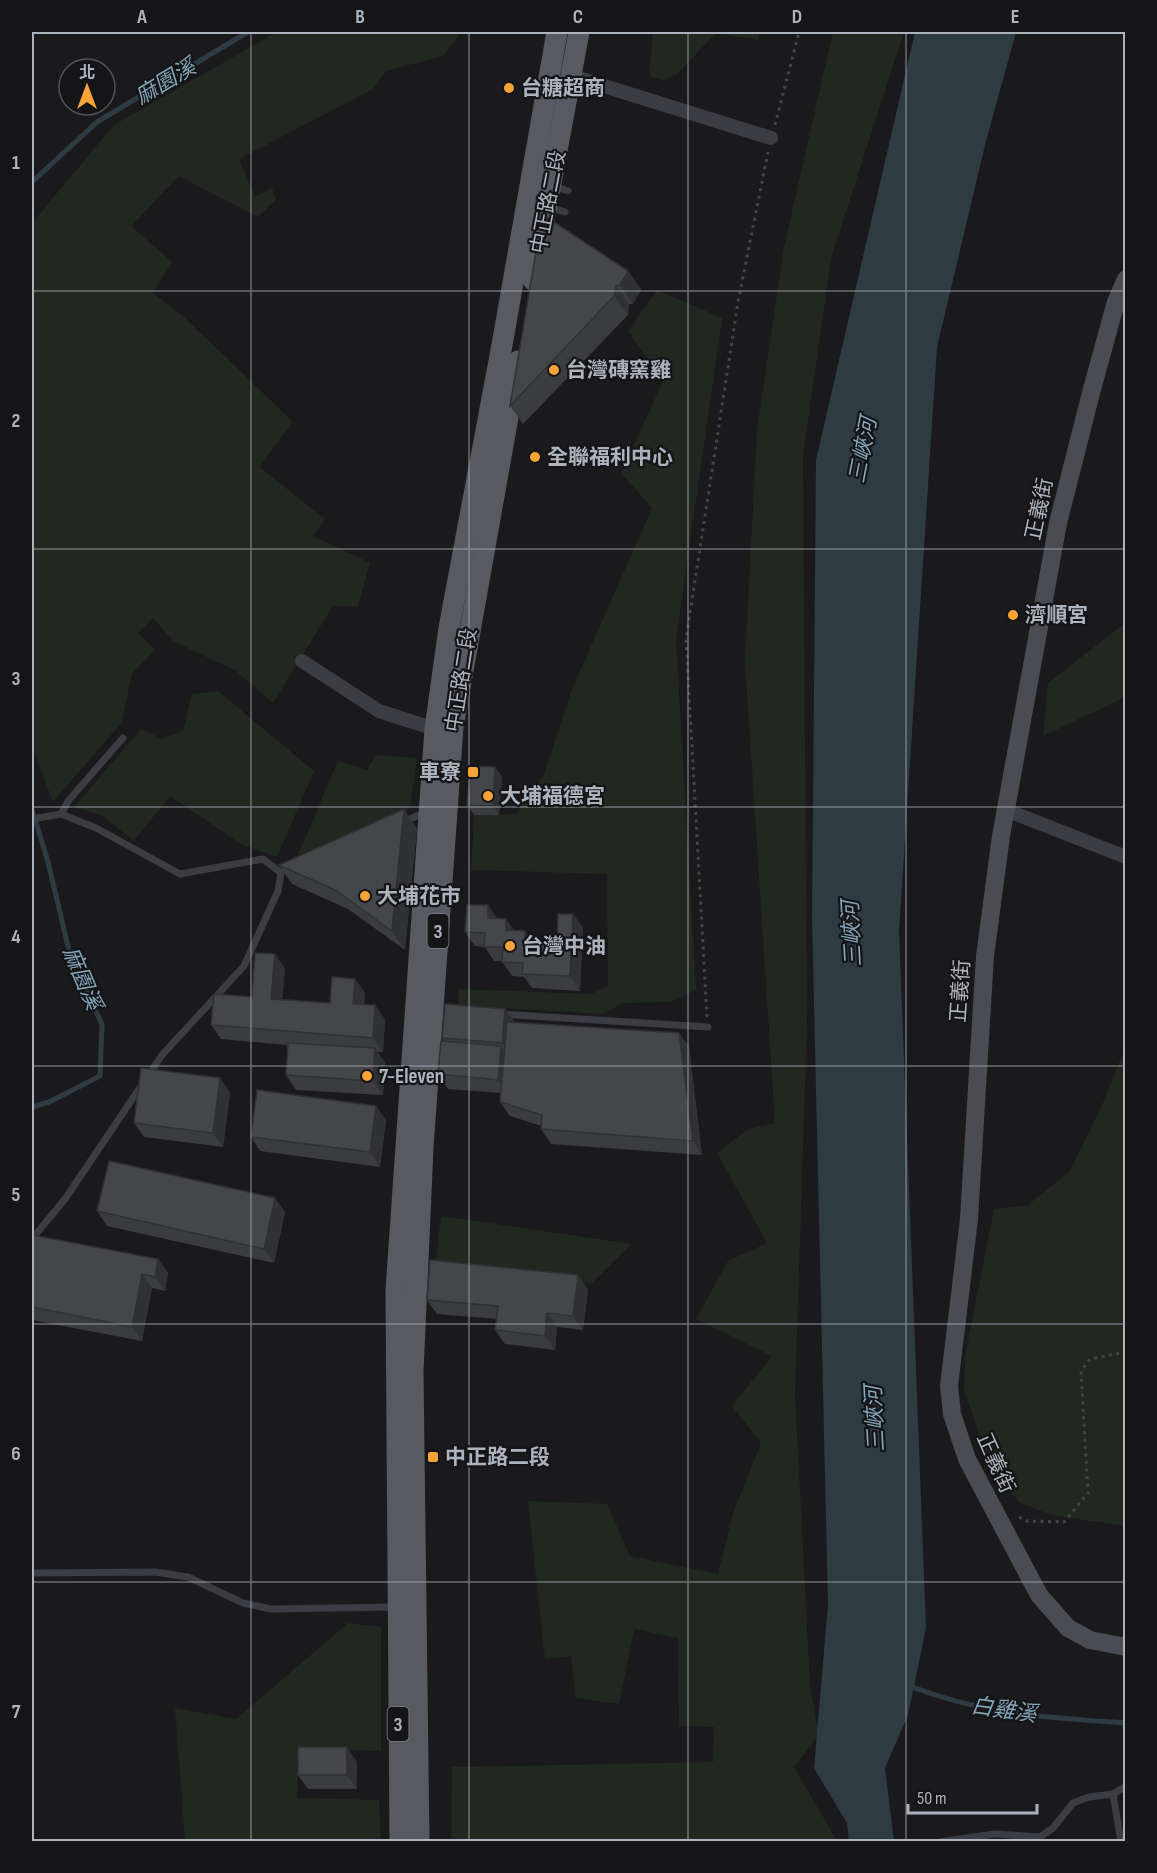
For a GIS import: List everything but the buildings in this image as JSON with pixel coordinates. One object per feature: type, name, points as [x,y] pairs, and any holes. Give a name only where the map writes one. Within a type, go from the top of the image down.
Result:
[{"type":"main road","name":"中正路二段","points":[[400,1842],[396,1607],[396,1290],[435,729],[448,628],[502,345],[557,32]]},
{"type":"main road","name":"中正路二段","points":[[419,1842],[413,1372],[422,1170],[439,1010],[453,727],[560,188],[579,32]]},
{"type":"street","points":[[572,76],[771,138]]},
{"type":"street","name":"正義街","points":[[1125,279],[1098,367],[1058,523],[1006,810],[984,956],[969,1220],[949,1386],[952,1414],[967,1459],[987,1501],[1039,1595],[1053,1614],[1068,1628],[1090,1640],[1125,1647]]},
{"type":"street","points":[[302,661],[379,711],[435,729]]},
{"type":"street","points":[[1006,810],[1125,857]]},
{"type":"lane","points":[[61,814],[69,800],[123,738]]},
{"type":"lane","points":[[397,824],[429,811]]},
{"type":"lane","points":[[35,819],[61,814],[96,828],[180,874],[263,859],[281,873]]},
{"type":"lane","points":[[281,873],[292,868]]},
{"type":"lane","points":[[32,1239],[65,1199],[162,1055],[244,966],[278,891],[281,873]]},
{"type":"lane","points":[[493,1013],[708,1027]]},
{"type":"lane","points":[[32,1573],[156,1572],[188,1577],[243,1603],[271,1609],[396,1607]]},
{"type":"lane","points":[[940,1842],[994,1834],[1040,1837],[1048,1833],[1073,1803],[1089,1797],[1113,1794],[1125,1786]]},
{"type":"lane","points":[[1113,1794],[1121,1842]]},
{"type":"path","points":[[708,1027],[686,639],[738,302],[771,138],[799,32]]},
{"type":"path","points":[[1017,1516],[1027,1521],[1064,1522],[1089,1493],[1081,1371],[1090,1359],[1125,1352]]},
{"type":"shaded area","points":[[277,32],[461,32],[443,56],[386,71],[373,89],[239,159],[255,197],[272,188],[276,200],[258,217],[179,176],[131,226],[172,262],[153,293],[184,317],[293,422],[259,467],[325,519],[313,536],[370,563],[358,606],[333,606],[273,703],[236,671],[173,641],[153,618],[138,633],[155,650],[132,673],[122,722],[53,802],[32,747],[32,223],[114,125]]},
{"type":"shaded area","points":[[653,32],[760,32],[758,40],[716,33],[676,75],[663,80],[649,76]]},
{"type":"shaded area","points":[[833,32],[904,32],[831,258],[803,454],[807,1023],[795,1394],[810,1685],[819,1735],[794,1767],[837,1841],[451,1842],[452,1767],[713,1762],[714,1727],[679,1726],[678,1638],[634,1629],[619,1704],[576,1698],[571,1656],[545,1659],[528,1501],[607,1504],[630,1556],[718,1574],[733,1513],[761,1443],[732,1406],[772,1356],[696,1319],[728,1261],[767,1243],[717,1153],[748,1129],[775,1123],[745,661],[757,430],[784,247]]},
{"type":"shaded area","points":[[657,290],[722,318],[676,639],[696,990],[671,1002],[623,1003],[602,1014],[458,1005],[459,989],[591,994],[608,986],[607,874],[471,870],[474,815],[516,814],[544,774],[572,689],[652,508],[621,473],[663,381],[628,331]]},
{"type":"shaded area","points":[[1125,623],[1125,697],[1043,736],[1048,683]]},
{"type":"shaded area","points":[[218,691],[314,771],[277,857],[241,844],[170,796],[134,841],[103,816],[74,807],[141,729],[162,739],[183,731],[192,694]]},
{"type":"shaded area","points":[[376,755],[417,758],[410,808],[298,855],[338,761],[367,770]]},
{"type":"shaded area","points":[[1125,1048],[1125,1526],[1051,1515],[1019,1502],[993,1471],[964,1391],[965,1356],[994,1209],[1028,1205],[1069,1172],[1103,1103]]},
{"type":"shaded area","points":[[441,1216],[632,1244],[592,1283],[435,1269]]},
{"type":"shaded area","points":[[348,1623],[381,1627],[381,1751],[298,1749],[297,1798],[379,1800],[381,1841],[182,1841],[185,1839],[175,1708],[236,1719]]},
{"type":"water","name":"三峽河","points":[[915,32],[1016,32],[985,145],[937,347],[899,931],[926,1628],[908,1715],[885,1768],[894,1841],[849,1842],[847,1823],[814,1768],[828,1605],[812,918],[816,460]]},
{"type":"waterway","name":"麻園溪","points":[[32,182],[97,122],[248,32]]},
{"type":"waterway","name":"麻園溪","points":[[32,809],[48,862],[71,959],[102,1024],[100,1076],[49,1102],[32,1107]]},
{"type":"waterway","name":"白雞溪","points":[[907,1685],[962,1703],[989,1709],[1126,1723]]},
{"type":"place","name":"台糖超商","points":[[509,88]]},
{"type":"place","name":"台灣磚窯雞","points":[[554,370]]},
{"type":"place","name":"全聯福利中心","points":[[535,457]]},
{"type":"place","name":"濟順宮","points":[[1013,615]]},
{"type":"place","name":"車寮","points":[[473,772]]},
{"type":"place","name":"大埔福德宮","points":[[488,796]]},
{"type":"place","name":"大埔花市","points":[[365,896]]},
{"type":"place","name":"台灣中油","points":[[510,946]]},
{"type":"place","name":"7-Eleven","points":[[367,1076]]},
{"type":"place","name":"中正路二段","points":[[433,1457]]}]
